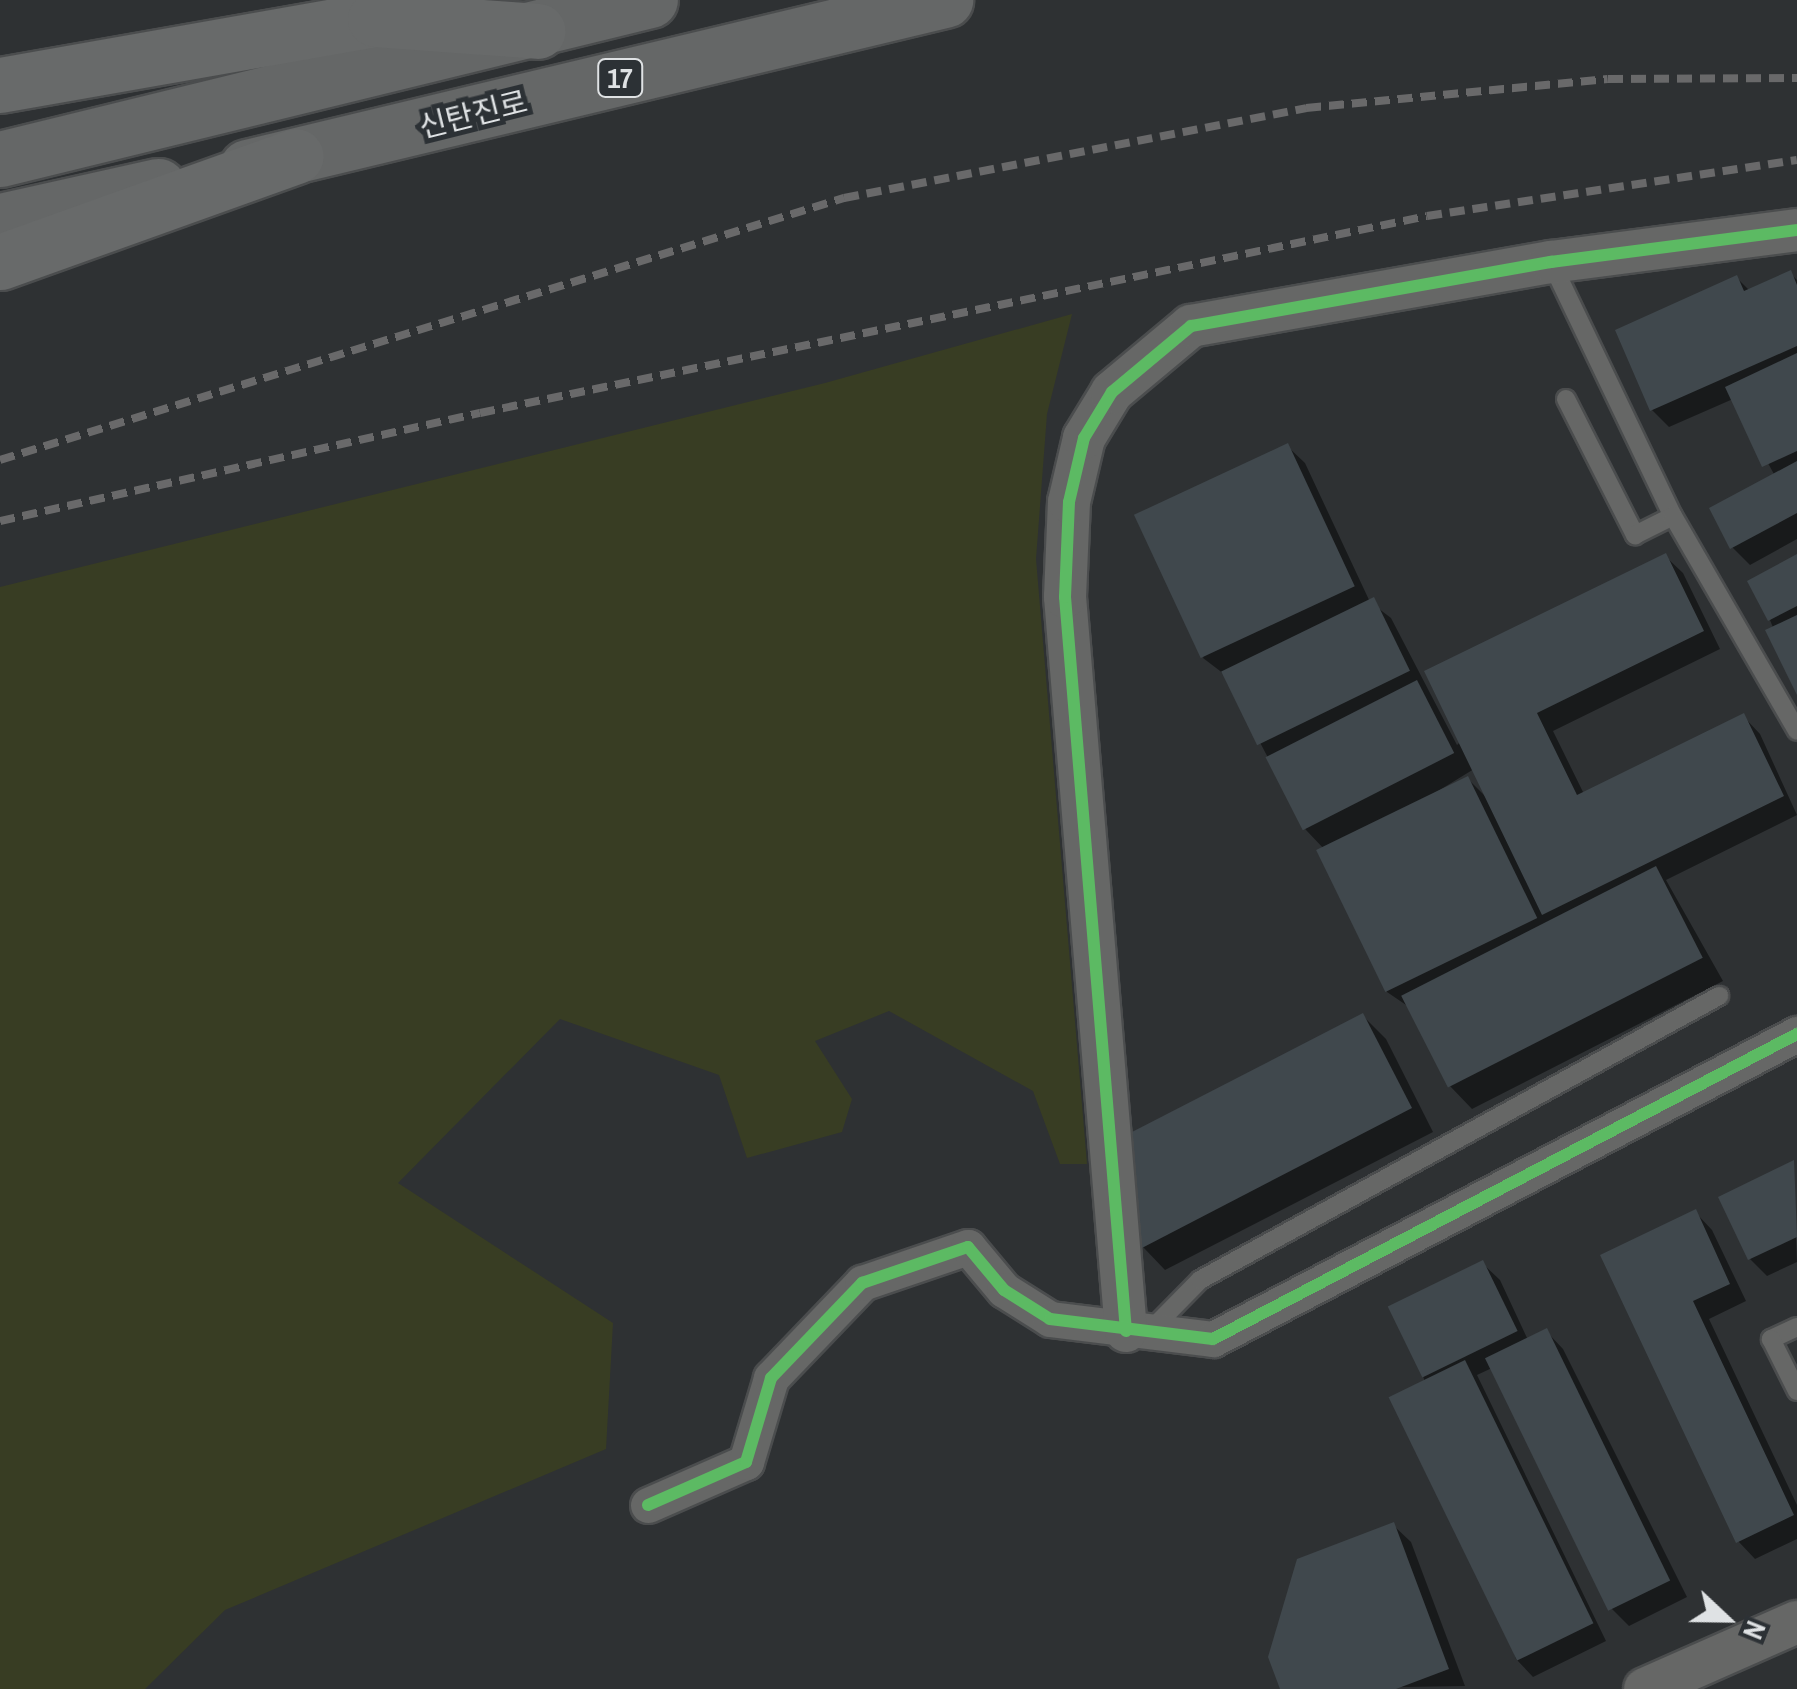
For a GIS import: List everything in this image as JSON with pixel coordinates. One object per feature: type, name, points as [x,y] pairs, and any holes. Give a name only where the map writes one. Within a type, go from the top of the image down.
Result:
[{"type":"highway","points":[[0,86],[375,19],[538,31]]},
{"type":"highway","points":[[0,262],[296,156]]},
{"type":"main road","name":"17","points":[[0,159],[538,31],[650,0]]},
{"type":"main road","name":"신탄진로","points":[[0,221],[296,156],[944,0]]},
{"type":"street","points":[[1137,1332],[1065,597],[1069,502],[1084,438],[1112,392],[1191,326],[1551,262],[1797,230]]},
{"type":"street","points":[[648,1505],[746,1462],[771,1378],[862,1283],[968,1247],[1004,1290],[1050,1319],[1212,1339],[1797,1034]]},
{"type":"street","points":[[1646,1689],[1797,1622]]},
{"type":"street","points":[[1702,1689],[1727,1652]]},
{"type":"lane","points":[[1551,262],[1673,516],[1797,731]]},
{"type":"lane","points":[[1566,399],[1635,535],[1673,516]]},
{"type":"lane","points":[[1137,1332],[1200,1280],[1719,996]]},
{"type":"lane","points":[[1797,1327],[1771,1338],[1797,1391]]},
{"type":"green space","points":[[1072,314],[1047,414],[1036,559],[1087,1164],[1060,1164],[1033,1091],[889,1011],[815,1041],[852,1099],[842,1132],[747,1158],[719,1075],[560,1019],[398,1183],[613,1323],[606,1449],[225,1610],[145,1689],[0,1689],[0,587],[825,383]]},
{"type":"building","points":[[1791,270],[1797,285],[1797,346],[1650,411],[1615,330],[1737,275],[1744,291]]},
{"type":"building","points":[[1797,353],[1797,451],[1762,467],[1725,387]]},
{"type":"building","points":[[1288,443],[1355,586],[1201,658],[1134,515]]},
{"type":"building","points":[[1797,461],[1797,513],[1730,549],[1709,508]]},
{"type":"building","points":[[1666,553],[1704,631],[1537,713],[1577,795],[1744,713],[1784,796],[1542,915],[1424,671]]},
{"type":"building","points":[[1797,554],[1797,606],[1768,621],[1747,581]]},
{"type":"building","points":[[1374,597],[1410,671],[1257,745],[1221,672]]},
{"type":"building","points":[[1797,615],[1797,695],[1765,630]]},
{"type":"building","points":[[1417,680],[1454,753],[1303,830],[1266,757]]},
{"type":"building","points":[[1468,776],[1537,918],[1385,992],[1316,850]]},
{"type":"building","points":[[1656,866],[1703,958],[1448,1088],[1401,996]]},
{"type":"building","points":[[1363,1013],[1412,1108],[1140,1249],[1132,1132]]},
{"type":"building","points":[[1794,1160],[1797,1237],[1748,1260],[1718,1197]]},
{"type":"building","points":[[1696,1209],[1730,1284],[1693,1301],[1794,1515],[1736,1543],[1600,1255]]},
{"type":"building","points":[[1483,1260],[1518,1331],[1422,1377],[1388,1306]]},
{"type":"building","points":[[1547,1328],[1670,1581],[1608,1611],[1485,1358]]},
{"type":"building","points":[[1465,1360],[1593,1623],[1517,1661],[1389,1397]]},
{"type":"building","points":[[1394,1522],[1449,1669],[1396,1689],[1280,1689],[1268,1657],[1297,1559]]},
{"type":"railway","points":[[0,460],[844,198],[1306,108],[1608,79],[1797,78]]},
{"type":"railway","points":[[0,521],[480,413],[1427,216],[1797,160]]},
{"type":"cycle path","points":[[1126,1331],[1065,597],[1069,502],[1084,438],[1112,392],[1191,326],[1551,262],[1797,230]]},
{"type":"cycle path","points":[[648,1505],[746,1462],[771,1378],[862,1283],[968,1247],[1004,1290],[1050,1319],[1213,1339],[1797,1034]]}]
